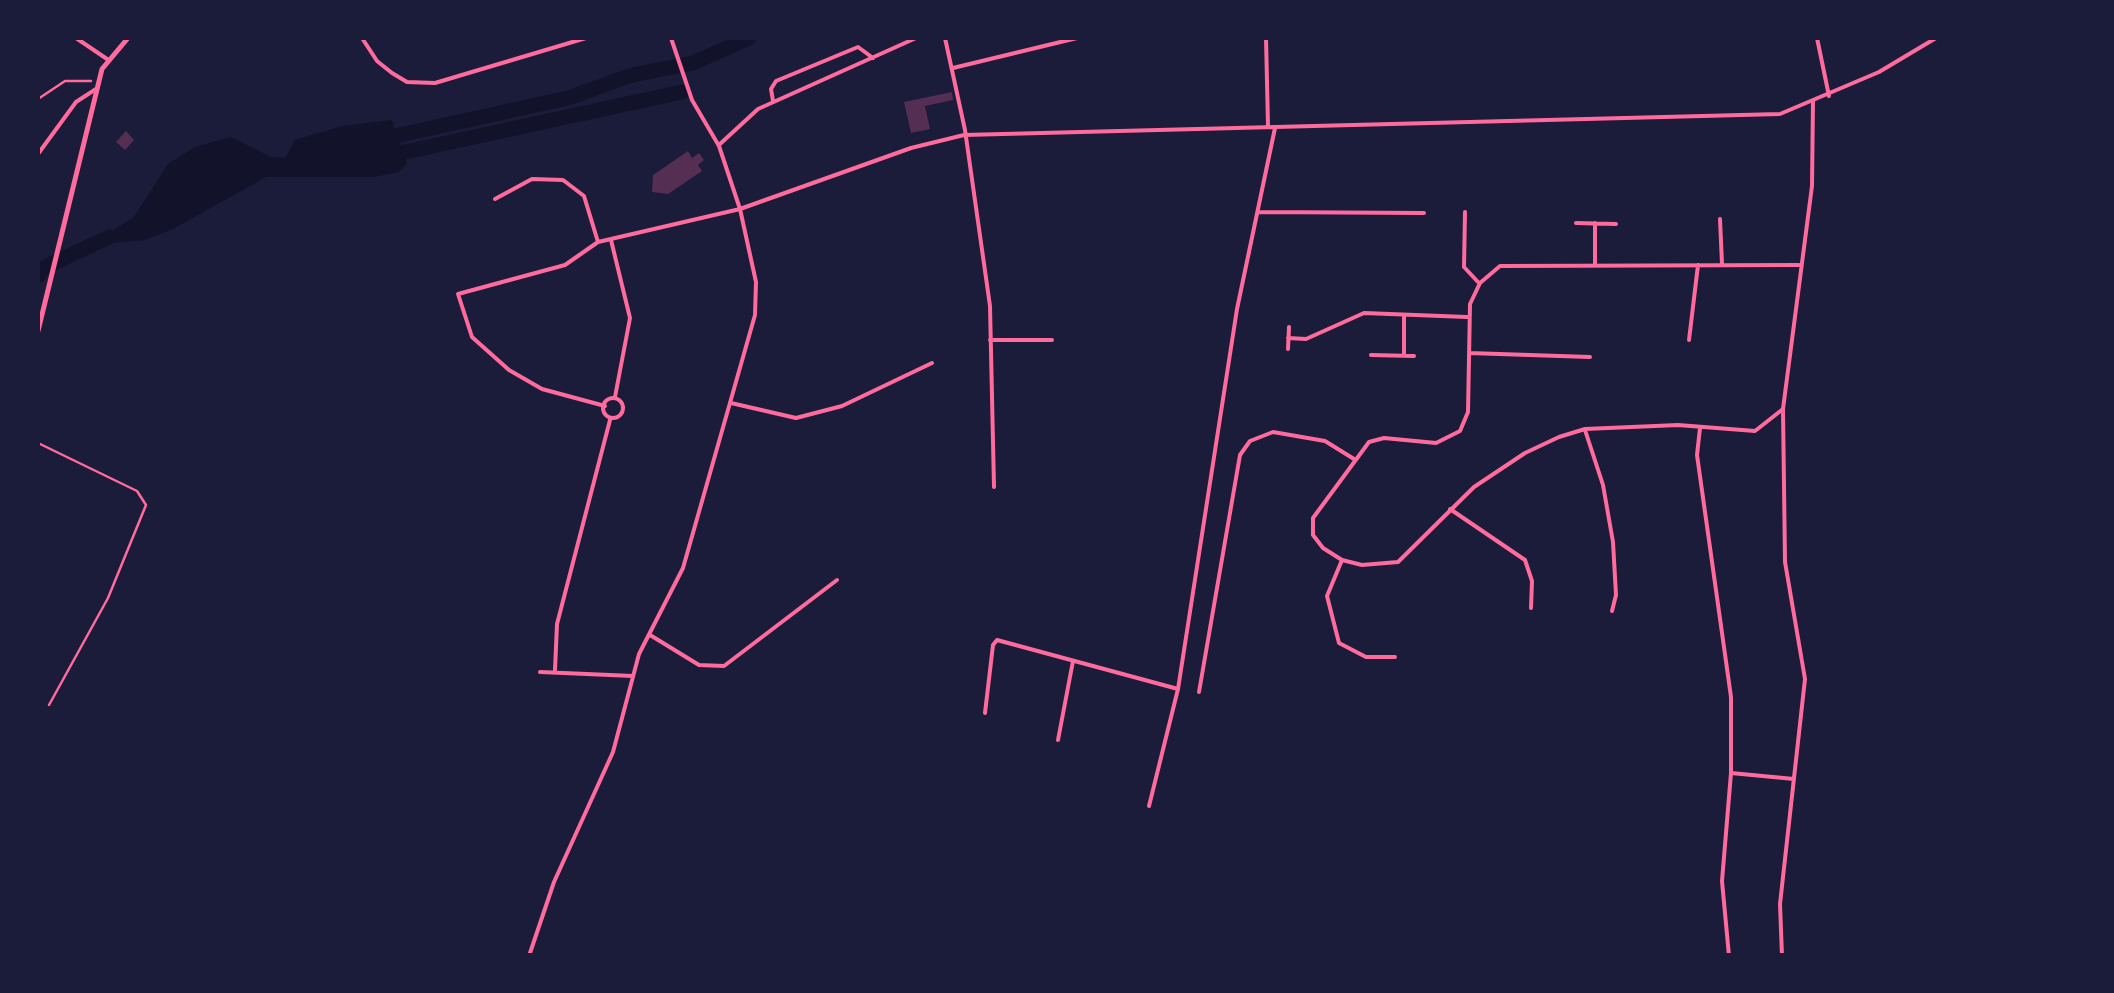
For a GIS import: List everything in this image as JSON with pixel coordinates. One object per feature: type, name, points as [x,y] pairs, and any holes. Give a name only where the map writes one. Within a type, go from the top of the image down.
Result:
[{"type":"street","points":[[76,38],[107,58]]},
{"type":"street","points":[[38,330],[96,86],[107,58],[128,38]]},
{"type":"street","points":[[362,38],[377,61],[392,73],[407,82],[434,83],[586,38]]},
{"type":"street","points":[[560,38],[562,44]]},
{"type":"street","points":[[530,956],[534,932],[613,752],[633,676],[683,568],[732,403],[757,298],[740,210],[719,146],[692,100],[671,38]]},
{"type":"street","points":[[719,146],[773,100],[916,38]]},
{"type":"street","points":[[945,38],[987,278],[996,390],[994,488]]},
{"type":"street","points":[[952,68],[1077,38]]},
{"type":"street","points":[[1266,38],[1268,126]]},
{"type":"street","points":[[1818,38],[1829,96]]},
{"type":"street","points":[[605,406],[542,389],[509,370],[472,337],[458,294],[566,265],[598,242],[740,210],[911,148],[964,135],[1780,114],[1829,96],[1936,38]]},
{"type":"street","points":[[773,100],[771,89],[776,81],[821,62],[858,47],[873,58]]},
{"type":"street","points":[[38,154],[76,102],[96,86]]},
{"type":"street","points":[[1782,956],[1780,904],[1805,679],[1785,562],[1784,409],[1799,265],[1812,186],[1813,101]]},
{"type":"street","points":[[1149,806],[1178,689],[1236,309],[1276,126]]},
{"type":"street","points":[[495,199],[532,179],[563,180],[584,196],[598,242]]},
{"type":"street","points":[[1259,212],[1424,213]]},
{"type":"street","points":[[1465,212],[1464,267],[1480,283]]},
{"type":"street","points":[[1720,218],[1722,264]]},
{"type":"street","points":[[1576,224],[1616,224]]},
{"type":"street","points":[[1595,224],[1595,263]]},
{"type":"street","points":[[555,670],[557,624],[610,420],[621,409],[616,397],[630,318],[612,240]]},
{"type":"street","points":[[1690,340],[1698,263]]},
{"type":"street","points":[[1784,409],[1755,431],[1700,426],[1585,429],[1525,453],[1450,509],[1398,562],[1362,565],[1342,560],[1312,535],[1313,518],[1354,459],[1377,439],[1436,443],[1460,431],[1468,412],[1469,317],[1480,283],[1500,266],[1799,265]]},
{"type":"street","points":[[1288,338],[1306,340],[1364,313],[1469,317]]},
{"type":"street","points":[[1404,314],[1404,356]]},
{"type":"street","points":[[1288,349],[1289,327]]},
{"type":"street","points":[[990,340],[1052,340]]},
{"type":"street","points":[[1468,353],[1590,357]]},
{"type":"street","points":[[1371,355],[1414,356]]},
{"type":"street","points":[[732,403],[796,418],[842,406],[932,363]]},
{"type":"street","points":[[605,406],[616,397]]},
{"type":"street","points":[[605,406],[610,420]]},
{"type":"street","points":[[1700,426],[1698,455],[1731,697],[1731,773],[1722,881],[1729,956]]},
{"type":"street","points":[[1585,429],[1603,485],[1613,542],[1616,595],[1612,611]]},
{"type":"street","points":[[1199,692],[1240,455],[1250,441],[1273,432],[1325,441],[1354,459]]},
{"type":"street","points":[[1450,509],[1524,560],[1532,581],[1531,608]]},
{"type":"street","points":[[1342,560],[1327,596],[1339,643],[1366,657],[1396,657]]},
{"type":"street","points":[[650,635],[700,664],[724,666],[827,583],[837,580]]},
{"type":"street","points":[[985,713],[994,642],[1073,659],[1178,689]]},
{"type":"street","points":[[1058,740],[1073,659]]},
{"type":"street","points":[[540,672],[633,676]]},
{"type":"street","points":[[1731,773],[1794,778]]},
{"type":"path","points":[[38,99],[65,81],[96,86]]},
{"type":"path","points":[[38,443],[137,491],[146,505],[108,598],[49,705]]},
{"type":"shaded area","points":[[392,120],[407,163],[399,172],[374,177],[266,177],[173,229],[145,240],[111,243],[109,233],[134,217],[168,164],[195,147],[231,137],[271,157],[285,158],[295,140],[342,126]]},
{"type":"building","points":[[952,92],[953,100],[925,106],[930,129],[911,133],[904,102]]},
{"type":"building","points":[[126,131],[134,140],[125,150],[116,142]]},
{"type":"building","points":[[688,151],[692,158],[699,153],[704,160],[698,165],[702,171],[668,194],[652,192],[653,175]]},
{"type":"waterway","points":[[395,136],[568,98],[632,75],[693,63],[749,38]]},
{"type":"waterway","points":[[400,153],[682,92]]},
{"type":"waterway","points":[[38,276],[43,268],[109,237]]}]
